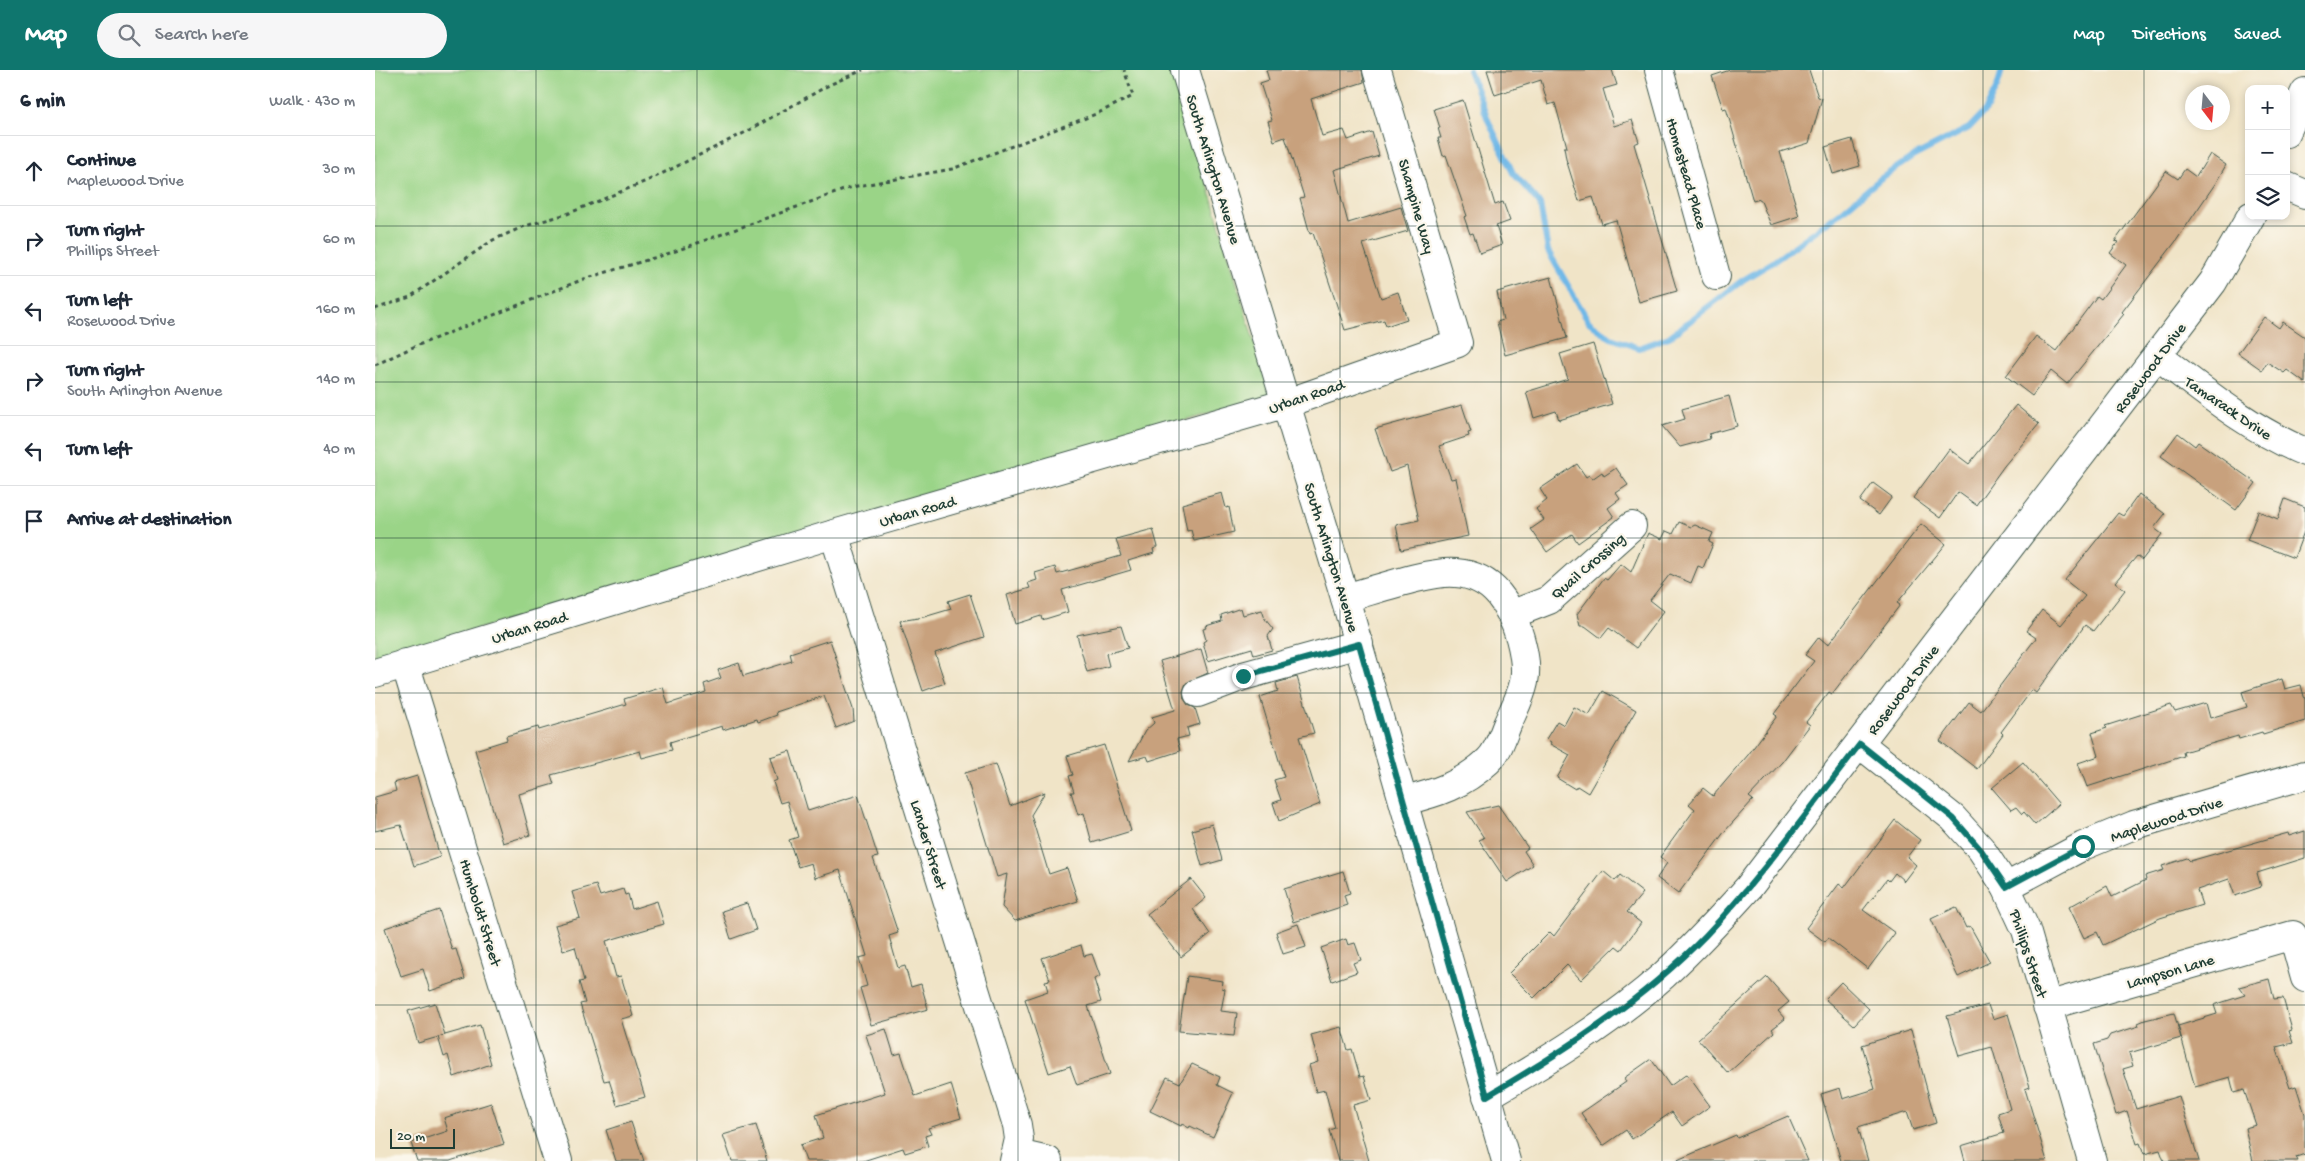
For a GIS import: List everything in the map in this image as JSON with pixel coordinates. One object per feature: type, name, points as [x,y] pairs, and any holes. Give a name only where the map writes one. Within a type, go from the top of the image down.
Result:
[{"type":"street","name":"South Arlington Avenue","points":[[1185,70],[1359,644],[1506,1161]]},
{"type":"street","name":"Shampine Way","points":[[1377,70],[1458,342]]},
{"type":"street","name":"Homestead Place","points":[[1659,70],[1717,276]]},
{"type":"street","points":[[2287,130],[2305,92]]},
{"type":"street","points":[[2290,188],[2305,194]]},
{"type":"street","name":"Rosewood Drive","points":[[1487,1096],[1563,1050],[1611,1017],[1691,949],[1749,887],[2213,282],[2249,220]]},
{"type":"street","name":"Urban Road","points":[[375,673],[834,534],[1287,403],[1458,342]]},
{"type":"street","name":"Tamarack Drive","points":[[2157,356],[2242,419],[2279,441],[2305,452]]},
{"type":"street","name":"Quail Crossing","points":[[1513,614],[1549,600],[1632,526]]},
{"type":"street","name":"Lander Street","points":[[834,534],[1017,1125],[1019,1139],[1015,1158]]},
{"type":"street","points":[[1345,598],[1436,574],[1455,572],[1472,576],[1489,584],[1503,597],[1513,614],[1523,650],[1525,675],[1524,684],[1499,745],[1489,760],[1464,780],[1445,790],[1404,801]]},
{"type":"street","points":[[1198,693],[1243,676],[1359,644]]},
{"type":"street","name":"Humboldt Street","points":[[405,663],[558,1161]]},
{"type":"street","name":"Phillips Street","points":[[1860,744],[1953,818],[1981,850],[2006,887],[2025,930],[2092,1161]]},
{"type":"street","name":"Maplewood Drive","points":[[2006,887],[2083,846],[2134,825],[2305,775]]},
{"type":"street","name":"Lampson Lane","points":[[2047,1006],[2293,935],[2305,978]]},
{"type":"street","points":[[1015,1158],[1048,1161]]},
{"type":"path","points":[[375,309],[410,297],[493,240],[525,226],[567,214],[649,180],[744,133],[829,86],[863,70]]},
{"type":"path","points":[[375,365],[411,348],[585,280],[670,254],[852,187],[952,169],[1095,114],[1133,96],[1124,70]]},
{"type":"green space","points":[[375,70],[1174,70],[1270,396],[375,659]]},
{"type":"building","points":[[1266,70],[1362,70],[1364,82],[1311,99],[1322,136],[1344,130],[1348,140],[1372,132],[1379,156],[1334,170],[1348,223],[1401,207],[1408,231],[1363,244],[1381,298],[1398,292],[1407,319],[1386,326],[1384,320],[1345,330],[1313,233],[1310,234],[1300,198],[1304,197],[1285,137],[1274,141],[1268,121],[1272,120],[1260,83],[1269,80]]},
{"type":"building","points":[[1487,70],[1612,70],[1617,85],[1603,89],[1614,126],[1632,120],[1639,142],[1634,144],[1677,291],[1639,302],[1616,220],[1602,224],[1593,197],[1579,201],[1566,159],[1564,147],[1567,147],[1555,103],[1548,105],[1541,80],[1495,95]]},
{"type":"building","points":[[1730,70],[1809,70],[1818,97],[1822,98],[1809,143],[1780,152],[1799,216],[1771,225],[1760,199],[1753,201],[1726,108],[1723,109],[1712,76]]},
{"type":"building","points":[[1463,100],[1495,205],[1503,202],[1510,221],[1496,226],[1502,245],[1480,253],[1473,233],[1470,234],[1464,217],[1467,216],[1446,155],[1443,156],[1438,138],[1441,138],[1438,128],[1440,128],[1434,109]]},
{"type":"building","points":[[1852,139],[1860,166],[1833,174],[1825,147]]},
{"type":"building","points":[[2210,154],[2226,165],[2215,184],[2176,241],[2122,312],[2124,314],[2067,384],[2051,371],[2032,396],[2006,376],[2036,336],[2056,351],[2097,296],[2101,299],[2126,265],[2110,253],[2118,242],[2115,241],[2166,171],[2178,179],[2185,169],[2196,177]]},
{"type":"building","points":[[1551,277],[1567,338],[1505,355],[1497,322],[1503,320],[1497,292]]},
{"type":"building","points":[[2264,317],[2279,328],[2283,322],[2305,337],[2305,383],[2287,370],[2284,373],[2267,362],[2262,370],[2238,353]]},
{"type":"building","points":[[1593,344],[1612,404],[1559,420],[1556,411],[1534,418],[1526,392],[1568,379],[1560,354]]},
{"type":"building","points":[[1729,396],[1737,426],[1709,434],[1710,439],[1680,447],[1662,426],[1685,419],[1682,409]]},
{"type":"building","points":[[1462,405],[1471,432],[1468,433],[1469,436],[1439,446],[1451,479],[1456,478],[1468,536],[1401,550],[1396,525],[1419,520],[1407,466],[1390,472],[1375,429]]},
{"type":"building","points":[[2016,405],[2039,424],[2004,466],[1976,505],[1958,492],[1940,518],[1913,498],[1949,449],[1969,464]]},
{"type":"building","points":[[2178,433],[2195,446],[2198,442],[2256,483],[2236,510],[2161,456]]},
{"type":"building","points":[[1577,464],[1586,477],[1589,475],[1592,479],[1602,472],[1604,476],[1616,468],[1628,485],[1616,493],[1620,499],[1608,508],[1614,517],[1578,543],[1572,534],[1547,552],[1531,529],[1544,520],[1536,509],[1547,500],[1540,489]]},
{"type":"building","points":[[1873,483],[1892,497],[1879,515],[1860,501]]},
{"type":"building","points":[[1222,493],[1226,508],[1229,507],[1234,532],[1194,541],[1191,530],[1187,531],[1182,504]]},
{"type":"building","points":[[2139,494],[2165,514],[2154,528],[2162,534],[2142,560],[2137,556],[2115,582],[2125,590],[2093,631],[2085,625],[2036,693],[2032,690],[1977,769],[1940,741],[1969,702],[1981,711],[2036,638],[2026,631],[2042,610],[2061,625],[2085,596],[2065,580],[2118,513],[2123,516]]},
{"type":"building","points":[[2285,499],[2305,507],[2305,529],[2294,558],[2247,540],[2258,511],[2278,519]]},
{"type":"building","points":[[1679,522],[1691,527],[1695,525],[1713,533],[1709,542],[1713,544],[1703,568],[1698,566],[1691,583],[1670,574],[1650,600],[1664,611],[1636,648],[1609,628],[1601,638],[1585,626],[1580,626],[1577,614],[1604,578],[1607,580],[1621,564],[1631,572],[1648,533],[1662,539],[1666,531],[1673,534]]},
{"type":"building","points":[[1921,524],[1946,544],[1897,603],[1900,605],[1832,694],[1829,692],[1806,722],[1810,725],[1782,762],[1749,797],[1753,800],[1725,831],[1678,894],[1657,878],[1667,863],[1660,857],[1695,809],[1689,804],[1703,788],[1713,796],[1748,755],[1777,716],[1774,714],[1814,661],[1805,655],[1819,637],[1828,645]]},
{"type":"building","points":[[1153,529],[1158,547],[1153,549],[1154,553],[1128,561],[1131,570],[1062,590],[1068,612],[1042,620],[1041,616],[1015,624],[1007,595],[1030,588],[1028,583],[1037,580],[1035,573],[1055,567],[1057,574],[1121,556],[1116,539]]},
{"type":"building","points":[[970,594],[984,637],[935,653],[945,683],[923,691],[900,621],[924,617],[951,609],[948,601]]},
{"type":"building","points":[[1241,608],[1243,615],[1262,610],[1265,619],[1273,629],[1268,636],[1272,650],[1254,655],[1252,648],[1208,661],[1203,642],[1206,640],[1203,629],[1207,628],[1206,626],[1222,621],[1221,615]]},
{"type":"building","points":[[1121,626],[1128,648],[1106,654],[1109,666],[1087,672],[1077,635]]},
{"type":"building","points":[[830,640],[853,709],[854,721],[836,728],[824,696],[776,712],[777,715],[758,722],[757,719],[723,730],[722,726],[670,742],[672,750],[642,758],[640,751],[551,775],[554,784],[519,794],[530,835],[503,843],[475,750],[507,740],[506,736],[538,727],[539,730],[626,704],[624,699],[663,687],[668,704],[706,692],[704,684],[721,678],[718,670],[739,663],[743,676],[792,661],[790,653]]},
{"type":"building","points":[[1201,649],[1208,673],[1186,683],[1183,691],[1184,699],[1188,705],[1195,708],[1200,724],[1187,728],[1189,736],[1177,739],[1180,751],[1149,761],[1147,756],[1129,761],[1145,731],[1154,723],[1152,717],[1175,710],[1160,661]]},
{"type":"building","points":[[1297,677],[1314,733],[1299,737],[1320,804],[1279,821],[1273,803],[1281,800],[1274,780],[1284,777],[1260,697],[1278,691],[1276,683]]},
{"type":"building","points":[[2282,679],[2285,689],[2301,685],[2305,700],[2305,721],[2263,734],[2262,732],[2239,739],[2238,736],[2183,752],[2184,756],[2087,787],[2078,763],[2099,756],[2092,733],[2107,728],[2105,726],[2171,705],[2175,712],[2206,703],[2210,718],[2247,707],[2242,692]]},
{"type":"building","points":[[1603,691],[1636,710],[1588,793],[1577,786],[1575,789],[1557,778],[1570,755],[1550,744],[1551,742],[1546,739],[1557,721],[1564,725],[1574,707],[1589,715]]},
{"type":"building","points":[[1104,745],[1131,831],[1092,843],[1084,813],[1078,815],[1071,792],[1074,792],[1069,776],[1073,775],[1067,756]]},
{"type":"building","points":[[790,751],[808,811],[858,795],[878,857],[873,858],[898,933],[889,936],[898,968],[905,966],[911,987],[921,984],[928,1009],[871,1025],[860,988],[867,986],[859,958],[867,956],[840,870],[815,878],[811,863],[798,867],[789,840],[798,837],[787,801],[780,803],[773,782],[777,780],[770,757]]},
{"type":"building","points":[[2023,762],[2059,804],[2035,825],[2024,812],[2022,814],[2016,807],[2011,810],[1992,788]]},
{"type":"building","points":[[996,764],[1010,806],[1045,792],[1031,815],[1049,874],[1067,868],[1078,901],[1015,921],[1002,907],[1007,874],[997,877],[965,773]]},
{"type":"building","points":[[417,776],[440,857],[414,866],[401,825],[375,831],[375,797],[396,791],[394,783]]},
{"type":"building","points":[[1498,805],[1528,848],[1524,851],[1533,865],[1507,882],[1479,840],[1484,838],[1467,812]]},
{"type":"building","points":[[1895,820],[1920,840],[1907,857],[1916,865],[1904,881],[1895,873],[1889,881],[1887,879],[1863,910],[1895,933],[1868,969],[1828,938],[1825,942],[1806,928],[1839,884],[1844,888]]},
{"type":"building","points":[[1212,824],[1222,860],[1202,866],[1192,830]]},
{"type":"building","points":[[2305,831],[2305,858],[2257,873],[2261,887],[2235,896],[2229,879],[2197,890],[2202,905],[2160,918],[2103,945],[2097,932],[2084,938],[2069,907],[2107,886],[2112,897],[2146,880],[2145,876],[2164,870],[2162,866],[2187,858],[2190,861],[2288,833],[2289,836]]},
{"type":"building","points":[[1343,871],[1350,893],[1344,895],[1347,905],[1294,922],[1284,889]]},
{"type":"building","points":[[1603,871],[1615,881],[1620,875],[1643,893],[1627,912],[1641,923],[1621,950],[1616,946],[1581,980],[1567,965],[1534,998],[1509,973],[1550,932],[1554,936]]},
{"type":"building","points":[[1191,879],[1206,898],[1193,909],[1210,934],[1181,957],[1147,914]]},
{"type":"building","points":[[596,885],[600,896],[623,889],[625,895],[628,894],[632,909],[657,901],[664,924],[606,941],[616,977],[621,976],[633,1016],[621,1019],[645,1097],[617,1105],[609,1080],[604,1081],[580,1004],[585,1003],[579,982],[584,981],[575,947],[563,951],[555,925],[580,918],[572,892]]},
{"type":"building","points":[[747,903],[756,930],[731,939],[722,911]]},
{"type":"building","points":[[1956,907],[1966,928],[1970,926],[1990,962],[1958,977],[1931,919]]},
{"type":"building","points":[[439,910],[452,950],[456,949],[465,979],[430,991],[423,969],[401,976],[385,928]]},
{"type":"building","points":[[1298,924],[1306,947],[1283,954],[1276,932]]},
{"type":"building","points":[[1346,939],[1348,945],[1355,943],[1361,960],[1353,963],[1357,972],[1332,981],[1321,948]]},
{"type":"building","points":[[1081,945],[1084,956],[1092,954],[1100,976],[1094,979],[1101,1002],[1088,1006],[1110,1074],[1077,1085],[1070,1066],[1049,1073],[1025,999],[1048,991],[1045,981],[1050,980],[1042,958]]},
{"type":"building","points":[[1187,976],[1223,981],[1222,988],[1225,989],[1221,1011],[1237,1013],[1234,1036],[1179,1031]]},
{"type":"building","points":[[1767,977],[1789,1002],[1778,1011],[1785,1019],[1772,1029],[1774,1032],[1728,1073],[1698,1039]]},
{"type":"building","points":[[2269,979],[2274,999],[2283,998],[2292,1030],[2289,1031],[2293,1043],[2276,1047],[2290,1088],[2296,1086],[2305,1114],[2305,1154],[2296,1157],[2298,1161],[2253,1161],[2245,1128],[2256,1125],[2244,1090],[2234,1093],[2230,1077],[2195,1087],[2178,1026],[2217,1014],[2214,1005],[2245,995],[2239,987]]},
{"type":"building","points":[[1841,982],[1869,1009],[1854,1025],[1825,999]]},
{"type":"building","points":[[435,1003],[445,1035],[418,1043],[408,1011]]},
{"type":"building","points":[[1988,1005],[1993,1019],[2008,1014],[2030,1087],[2025,1089],[2047,1161],[1965,1161],[1961,1146],[2004,1133],[1998,1113],[2010,1109],[1992,1047],[1959,1056],[1947,1016]]},
{"type":"building","points":[[2174,1013],[2181,1038],[2129,1053],[2133,1066],[2123,1069],[2136,1109],[2179,1096],[2199,1161],[2164,1161],[2160,1150],[2144,1154],[2140,1143],[2137,1144],[2127,1111],[2116,1115],[2094,1044],[2107,1040],[2110,1035],[2139,1026],[2138,1023],[2145,1020]]},
{"type":"building","points":[[480,1025],[491,1064],[454,1077],[448,1055],[444,1057],[438,1037]]},
{"type":"building","points":[[1341,1027],[1348,1050],[1352,1049],[1360,1077],[1364,1076],[1371,1100],[1353,1105],[1369,1161],[1338,1161],[1329,1130],[1335,1128],[1325,1090],[1316,1092],[1309,1065],[1318,1062],[1311,1035]]},
{"type":"building","points":[[886,1029],[894,1055],[901,1053],[915,1096],[951,1084],[961,1118],[928,1128],[931,1134],[925,1136],[928,1146],[905,1153],[903,1148],[863,1161],[806,1161],[800,1145],[823,1138],[816,1115],[885,1093],[866,1035]]},
{"type":"building","points":[[1911,1030],[1936,1123],[1913,1130],[1907,1112],[1858,1127],[1868,1161],[1841,1161],[1821,1094],[1840,1088],[1843,1099],[1875,1089],[1862,1045]]},
{"type":"building","points":[[1651,1059],[1670,1086],[1687,1074],[1710,1106],[1682,1126],[1672,1112],[1632,1139],[1626,1130],[1603,1146],[1581,1113],[1626,1082],[1624,1078]]},
{"type":"building","points":[[1192,1064],[1220,1077],[1217,1085],[1233,1093],[1213,1137],[1190,1126],[1189,1128],[1182,1124],[1181,1126],[1150,1111],[1167,1077],[1180,1083]]},
{"type":"building","points":[[491,1103],[504,1144],[450,1161],[417,1161],[411,1143],[448,1131],[444,1118]]},
{"type":"building","points":[[1788,1116],[1808,1161],[1675,1161],[1736,1135],[1737,1138]]},
{"type":"building","points":[[631,1122],[644,1161],[616,1161],[606,1130]]},
{"type":"building","points":[[756,1125],[767,1161],[732,1161],[723,1135]]},
{"type":"waterway","points":[[1469,70],[1488,120],[1513,173],[1540,204],[1548,251],[1589,322],[1611,338],[1639,348],[1669,337],[1743,280],[1773,262],[1840,213],[1880,179],[1914,156],[1969,128],[1986,110],[1997,87],[2002,70]]},
{"type":"route","points":[[1243,676],[1359,644],[1487,1096],[1563,1050],[1611,1017],[1662,976],[1705,935],[1749,887],[1860,744],[1953,818],[1981,850],[2006,887],[2083,846]]}]
